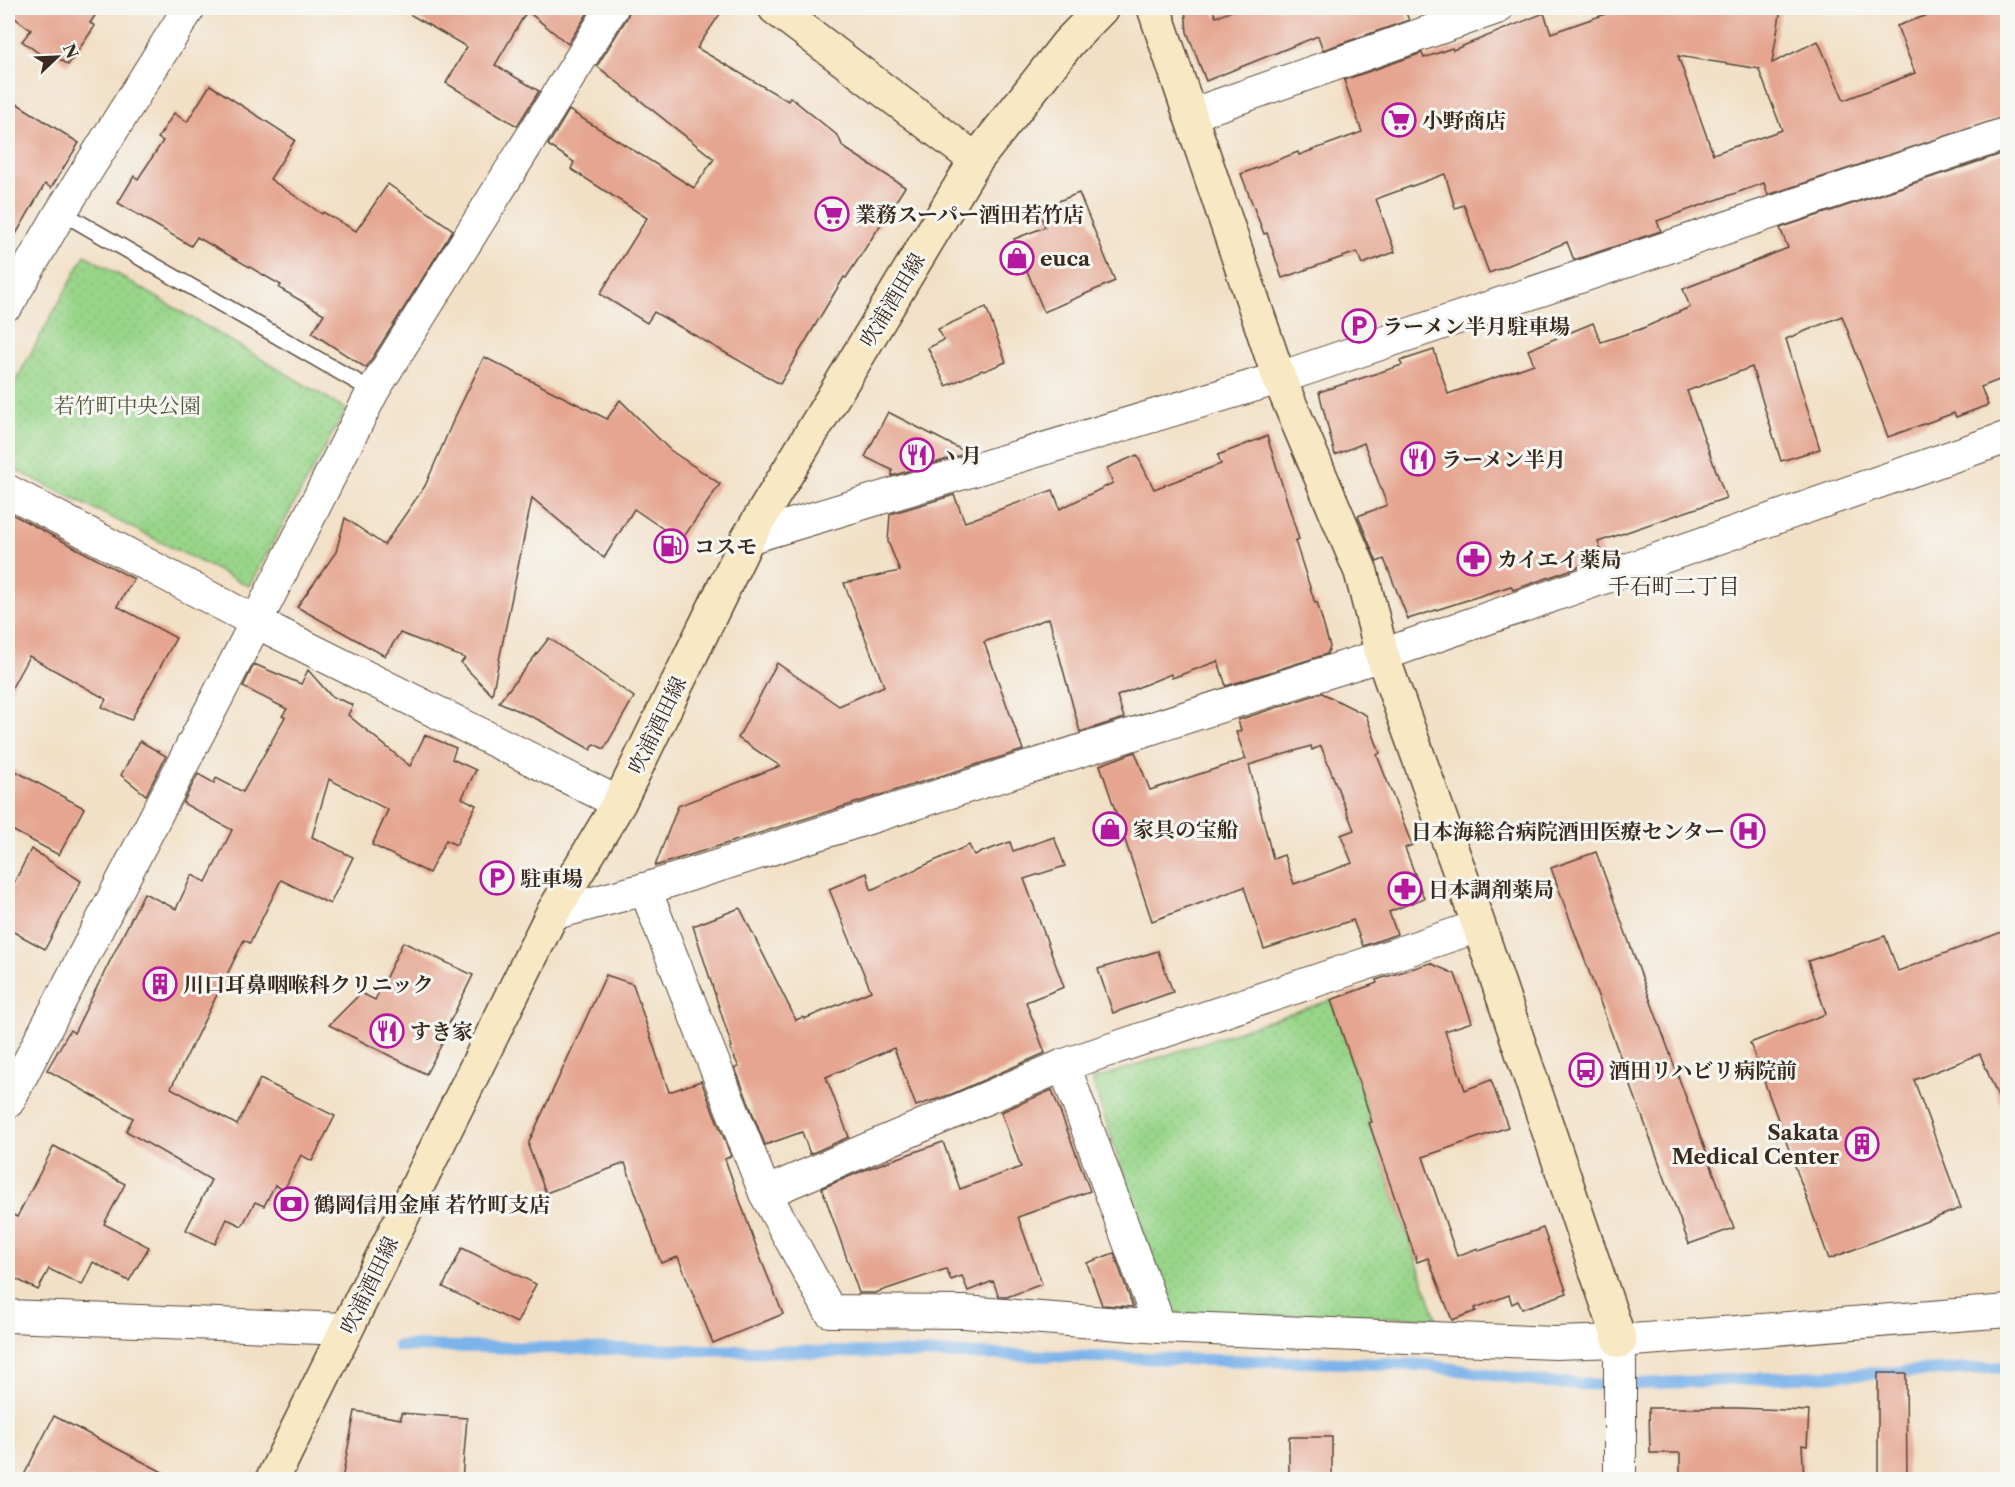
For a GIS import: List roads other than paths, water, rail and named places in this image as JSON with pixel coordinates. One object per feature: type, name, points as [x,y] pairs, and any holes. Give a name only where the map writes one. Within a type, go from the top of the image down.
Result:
[{"type":"main road","points":[[775,8],[976,160]]},
{"type":"main road","name":"吹浦酒田線","points":[[272,1479],[552,914],[619,802],[748,538],[976,160],[1068,43],[1102,8]]},
{"type":"main road","points":[[1154,8],[1279,378],[1361,572],[1382,655],[1479,926],[1620,1341]]},
{"type":"street","points":[[8,304],[61,212],[189,8]]},
{"type":"street","points":[[8,1102],[373,391],[612,8]]},
{"type":"street","points":[[1190,115],[1497,8]]},
{"type":"street","points":[[748,538],[1279,378],[2007,133]]},
{"type":"street","points":[[552,914],[645,889],[1382,655],[2007,437]]},
{"type":"street","points":[[8,492],[256,622],[619,802]]},
{"type":"street","points":[[645,889],[765,1193],[830,1311],[964,1312],[1160,1327],[1555,1343],[1620,1341],[2007,1311]]},
{"type":"street","points":[[765,1193],[1064,1065],[1479,926]]},
{"type":"street","points":[[1064,1065],[1160,1327]]},
{"type":"street","points":[[8,1316],[347,1329]]},
{"type":"street","points":[[1620,1341],[1620,1479]]},
{"type":"lane","points":[[61,212],[373,391]]},
{"type":"waterway","points":[[399,1346],[968,1354],[1425,1365],[1548,1383],[1619,1385],[2008,1367]]},
{"type":"place","name":"小野商店","points":[[1399,120]]},
{"type":"place","name":"業務スーパー酒田若竹店","points":[[832,214]]},
{"type":"place","name":"euca","points":[[1017,258]]},
{"type":"place","name":"ラーメン半月駐車場","points":[[1359,326]]},
{"type":"place","name":"ヽ月","points":[[917,455]]},
{"type":"place","name":"ラーメン半月","points":[[1418,459]]},
{"type":"place","name":"コスモ","points":[[671,546]]},
{"type":"place","name":"カイエイ薬局","points":[[1474,559]]},
{"type":"place","name":"家具の宝船","points":[[1110,829]]},
{"type":"place","name":"日本海総合病院酒田医療センター","points":[[1748,831]]},
{"type":"place","name":"駐車場","points":[[497,878]]},
{"type":"place","name":"日本調剤薬局","points":[[1405,889]]},
{"type":"place","name":"川口耳鼻咽喉科クリニック","points":[[160,984]]},
{"type":"place","name":"すき家","points":[[387,1031]]},
{"type":"place","name":"酒田リハビリ病院前","points":[[1586,1070]]},
{"type":"place","name":"Sakata Medical Center","points":[[1862,1144]]},
{"type":"place","name":"鶴岡信用金庫 若竹町支店","points":[[291,1204]]},
{"type":"district","name":"千石町二丁目","points":[[1674,586]]},
{"type":"park label","name":"若竹町中央公園","points":[[127,405]]}]
